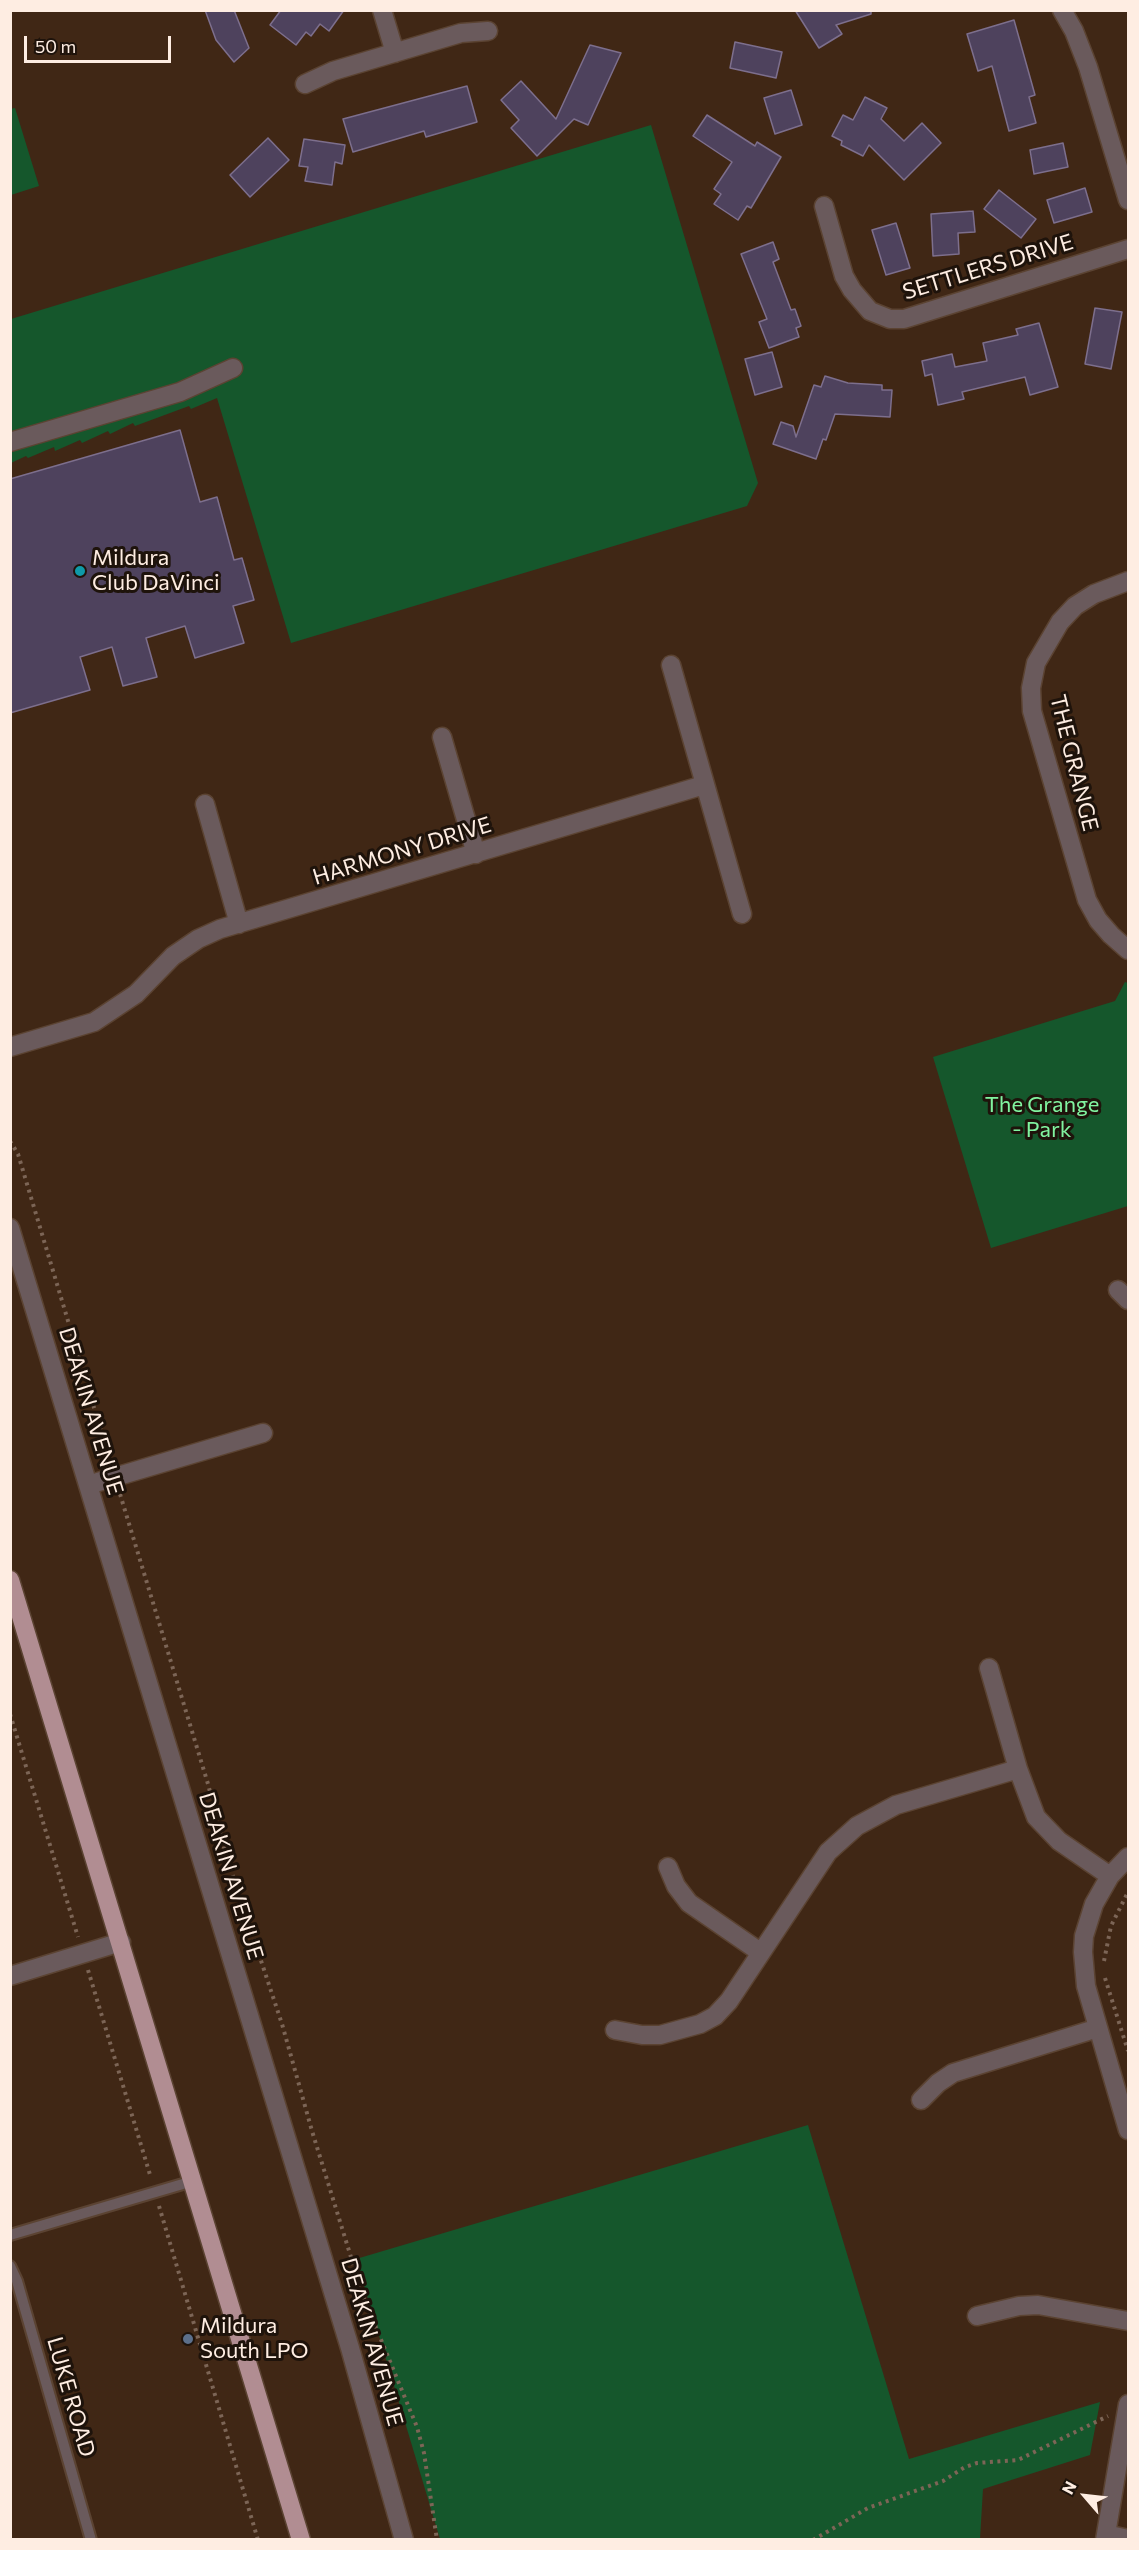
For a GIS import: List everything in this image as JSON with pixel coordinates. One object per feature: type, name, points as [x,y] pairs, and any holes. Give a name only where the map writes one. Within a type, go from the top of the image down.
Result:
[{"type":"highway","points":[[10,1580],[301,2540]]},
{"type":"street","points":[[382,10],[394,53]]},
{"type":"street","points":[[1062,10],[1074,31],[1088,67],[1128,200]]},
{"type":"street","points":[[305,84],[333,72],[460,33],[488,31]]},
{"type":"street","name":"SETTLERS DRIVE","points":[[824,206],[844,276],[852,290],[870,311],[890,319],[904,319],[1128,249]]},
{"type":"street","points":[[10,441],[180,392],[233,368]]},
{"type":"street","name":"THE GRANGE","points":[[1128,581],[1094,594],[1075,606],[1060,622],[1036,663],[1031,688],[1032,711],[1087,900],[1098,920],[1128,950]]},
{"type":"street","points":[[671,665],[742,914]]},
{"type":"street","points":[[442,737],[476,854]]},
{"type":"street","name":"HARMONY DRIVE","points":[[10,1047],[94,1022],[135,994],[173,956],[198,939],[239,924],[704,785]]},
{"type":"street","points":[[205,804],[239,924]]},
{"type":"street","name":"DEAKIN AVENUE","points":[[10,1228],[350,2348],[404,2540]]},
{"type":"street","points":[[88,1485],[262,1433]]},
{"type":"street","points":[[989,1668],[1018,1769],[1036,1817],[1046,1829],[1110,1876]]},
{"type":"street","points":[[615,2030],[642,2035],[660,2035],[700,2024],[714,2016],[729,2001],[828,1852],[857,1826],[896,1805],[1018,1769]]},
{"type":"street","points":[[1128,1857],[1110,1876],[1094,1904],[1084,1936],[1085,1978],[1128,2130]]},
{"type":"street","points":[[668,1867],[676,1886],[689,1902],[760,1952]]},
{"type":"street","points":[[10,1976],[121,1942]]},
{"type":"street","points":[[921,2100],[954,2073],[1098,2028]]},
{"type":"street","points":[[977,2316],[1019,2306],[1038,2305],[1128,2320]]},
{"type":"street","points":[[1128,2409],[1106,2537],[1128,2539]]},
{"type":"lane","points":[[10,2235],[193,2181]]},
{"type":"lane","name":"LUKE ROAD","points":[[10,2266],[17,2281],[90,2539]]},
{"type":"path","points":[[10,1141],[18,1154],[211,1793],[226,1855],[282,2024],[366,2306],[417,2427],[424,2453],[437,2540]]},
{"type":"path","points":[[10,1714],[258,2540]]},
{"type":"path","points":[[1104,1967],[1111,1926],[1128,1892]]},
{"type":"path","points":[[1104,1974],[1128,2051]]},
{"type":"path","points":[[813,2540],[868,2508],[943,2481],[965,2467],[977,2463],[1018,2460],[1099,2419],[1128,2409]]},
{"type":"green space","points":[[15,108],[39,186],[11,195],[10,109]]},
{"type":"green space","points":[[651,125],[758,483],[747,506],[291,643],[217,398],[191,409],[189,406],[135,426],[133,423],[110,434],[108,431],[82,443],[80,440],[55,451],[54,447],[11,463],[11,319]]},
{"type":"green space","name":"The Grange - Park","points":[[1125,982],[1128,983],[1128,1206],[991,1248],[933,1057],[1115,1001]]},
{"type":"green space","points":[[808,2125],[909,2459],[1100,2402],[1090,2455],[983,2489],[980,2539],[440,2539],[356,2259]]},
{"type":"building","points":[[205,10],[234,10],[249,48],[234,62],[216,40]]},
{"type":"building","points":[[281,10],[344,10],[329,31],[320,24],[311,36],[306,32],[296,45],[270,25]]},
{"type":"building","points":[[795,10],[871,10],[871,14],[836,25],[842,34],[819,48]]},
{"type":"building","points":[[1014,20],[1035,95],[1029,97],[1036,123],[1009,131],[992,66],[978,71],[967,34]]},
{"type":"building","points":[[735,42],[782,52],[776,78],[730,68]]},
{"type":"building","points":[[590,45],[621,53],[588,125],[574,119],[537,156],[511,128],[519,120],[501,100],[521,81],[556,119]]},
{"type":"building","points":[[467,86],[477,122],[426,137],[424,131],[353,152],[343,119]]},
{"type":"building","points":[[791,90],[802,125],[775,134],[764,98]]},
{"type":"building","points":[[865,97],[887,108],[881,119],[904,141],[922,123],[941,143],[904,180],[869,145],[863,156],[841,145],[842,141],[832,136],[843,115],[853,120]]},
{"type":"building","points":[[707,115],[755,146],[757,142],[781,157],[751,208],[747,206],[738,220],[714,204],[721,194],[714,189],[732,162],[693,136]]},
{"type":"building","points":[[268,138],[289,160],[250,197],[230,175]]},
{"type":"building","points":[[304,139],[345,145],[342,164],[335,162],[332,185],[305,181],[308,167],[299,166]]},
{"type":"building","points":[[1063,143],[1068,167],[1034,174],[1030,150]]},
{"type":"building","points":[[1085,188],[1092,212],[1054,223],[1047,200]]},
{"type":"building","points":[[999,190],[1036,219],[1021,238],[984,209]]},
{"type":"building","points":[[973,211],[975,232],[958,233],[959,254],[933,256],[931,214]]},
{"type":"building","points":[[896,223],[910,268],[886,275],[872,230]]},
{"type":"building","points":[[773,242],[779,259],[773,262],[791,310],[795,309],[801,326],[796,328],[799,337],[769,348],[759,322],[767,319],[741,254]]},
{"type":"building","points":[[1095,308],[1122,312],[1111,369],[1085,364]]},
{"type":"building","points":[[1039,323],[1058,387],[1030,395],[1025,377],[962,392],[964,399],[938,405],[932,374],[925,376],[922,361],[952,354],[955,367],[987,361],[983,343],[1018,335],[1016,329]]},
{"type":"building","points":[[772,352],[782,387],[755,395],[745,359]]},
{"type":"building","points":[[825,376],[848,383],[882,385],[882,390],[892,390],[890,417],[835,414],[826,440],[823,439],[816,459],[773,444],[781,422],[793,426],[796,437],[814,385],[821,387]]},
{"type":"building","name":"Mildura Club DaVinci","points":[[180,430],[200,502],[217,497],[234,560],[242,558],[254,600],[233,606],[244,643],[195,658],[185,626],[146,638],[157,677],[123,686],[112,647],[80,657],[90,690],[10,713],[10,479]]},
{"type":"place","name":"Mildura Club DaVinci","points":[[80,571]]},
{"type":"place","name":"Mildura South LPO","points":[[188,2339]]}]
